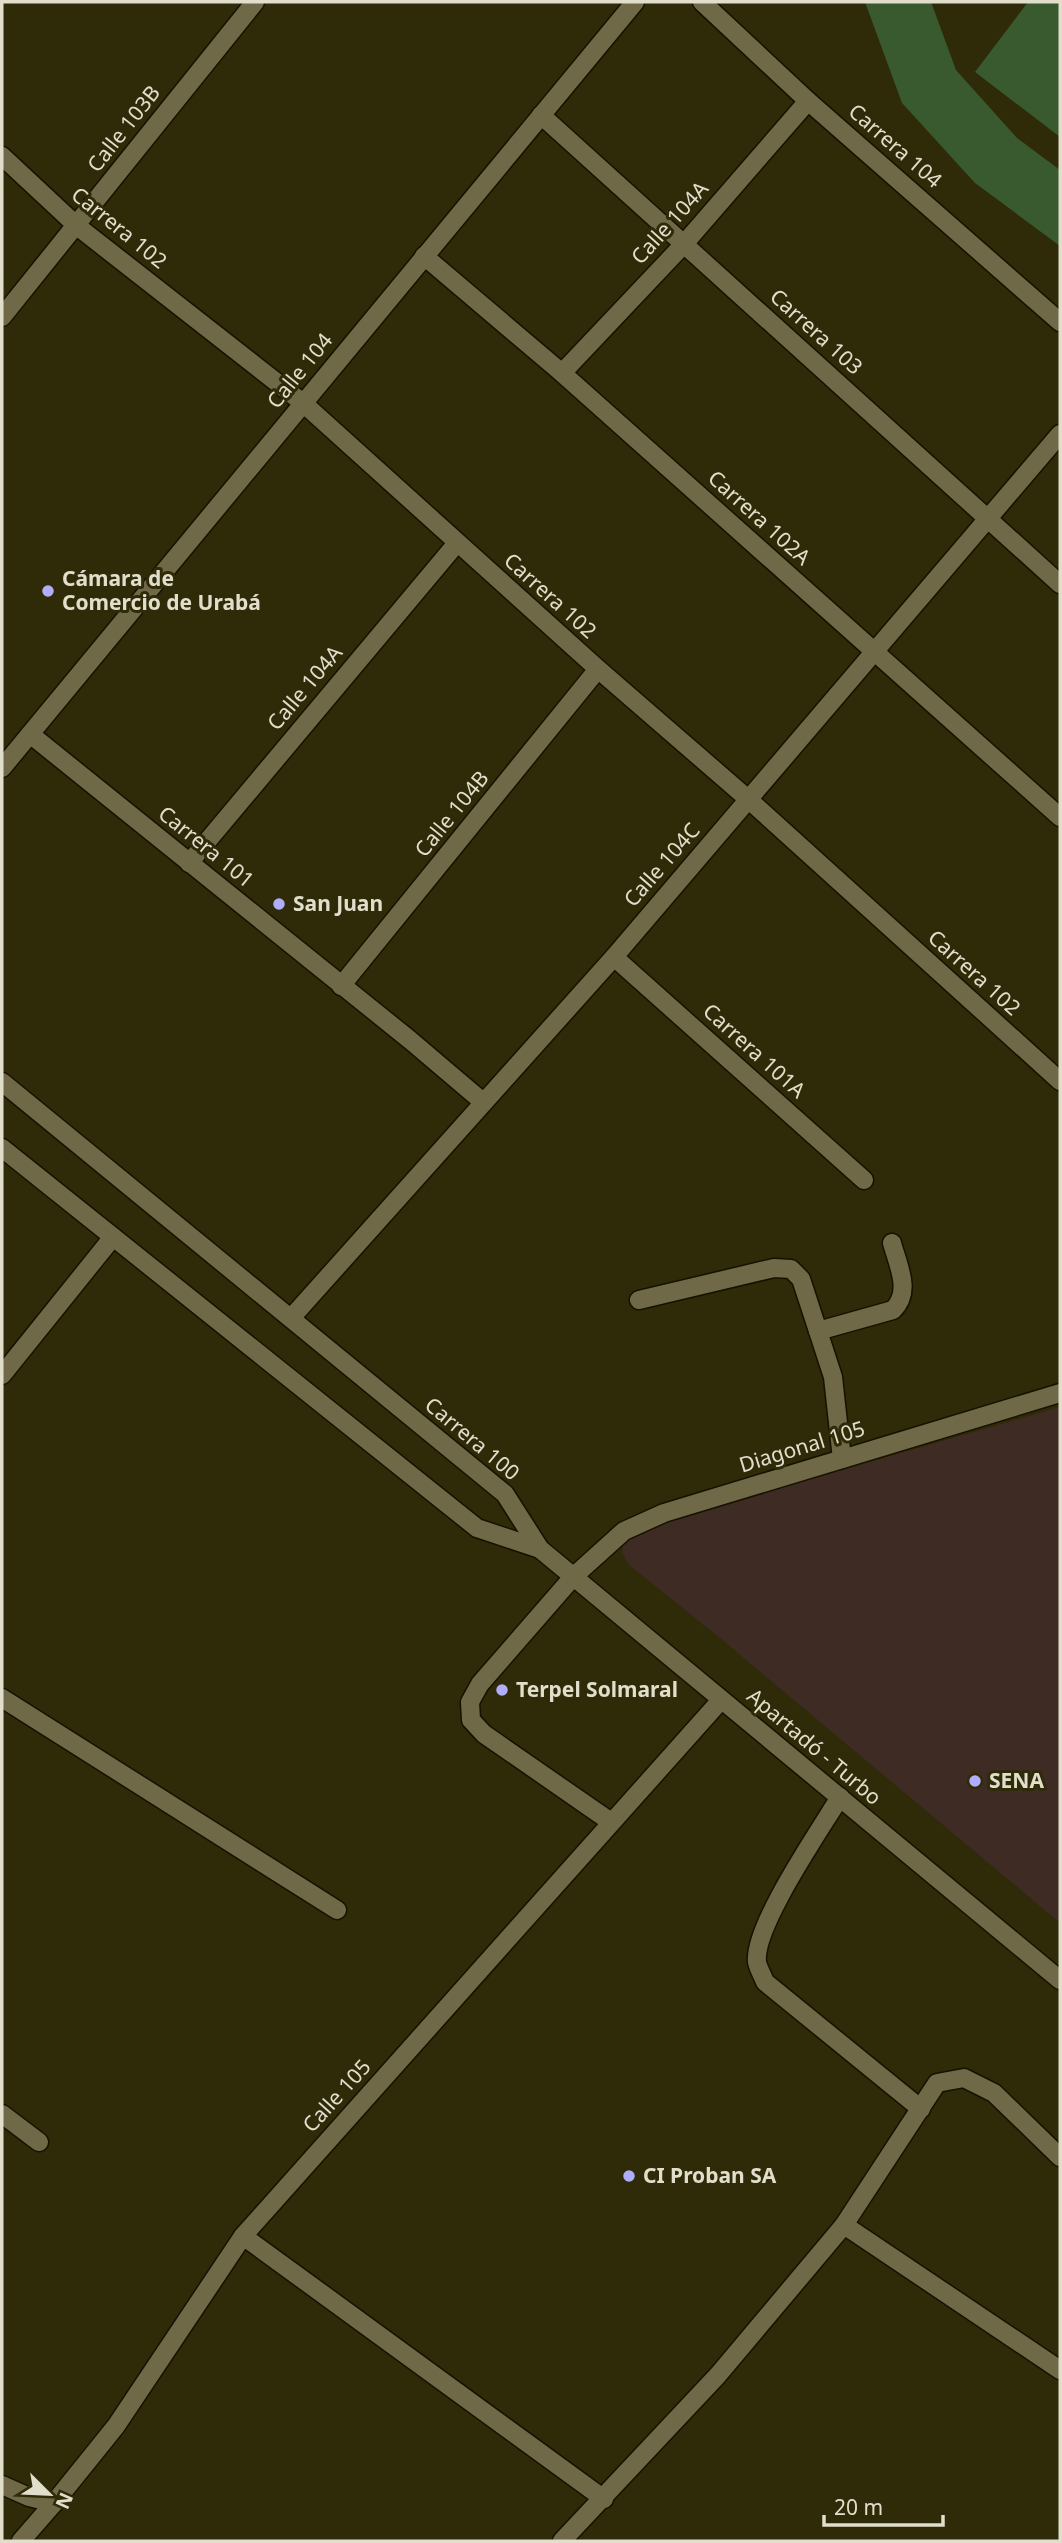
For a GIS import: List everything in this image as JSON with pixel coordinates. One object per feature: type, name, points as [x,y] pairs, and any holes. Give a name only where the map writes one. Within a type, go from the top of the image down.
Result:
[{"type":"street","name":"Calle 103B","points":[[2,317],[255,2]]},
{"type":"street","name":"Calle 104","points":[[2,768],[635,2]]},
{"type":"street","name":"Carrera 104","points":[[702,2],[808,101],[1060,322]]},
{"type":"street","name":"Calle 104A","points":[[562,373],[684,244],[808,101]]},
{"type":"street","name":"Carrera 103","points":[[541,116],[1060,584]]},
{"type":"street","name":"Carrera 102","points":[[2,156],[77,226],[303,403],[1060,1081]]},
{"type":"street","name":"Carrera 102A","points":[[424,256],[562,373],[1060,817]]},
{"type":"street","name":"Calle 104C","points":[[290,1318],[614,957],[1060,434]]},
{"type":"street","name":"Calle 104A","points":[[189,863],[457,543]]},
{"type":"street","name":"Calle 104B","points":[[341,986],[598,669]]},
{"type":"street","name":"Carrera 101","points":[[30,734],[483,1102]]},
{"type":"street","name":"Carrera 101A","points":[[614,957],[864,1180]]},
{"type":"street","name":"Carrera 100","points":[[3,1086],[505,1494],[540,1549]]},
{"type":"street","points":[[2,1148],[477,1528],[540,1549]]},
{"type":"street","points":[[2,1375],[113,1237]]},
{"type":"street","points":[[818,1331],[893,1310],[901,1303],[905,1291],[892,1243]]},
{"type":"street","points":[[639,1300],[774,1268],[791,1269],[801,1279],[833,1377],[842,1459]]},
{"type":"street","name":"Diagonal 105","points":[[611,1822],[484,1734],[471,1720],[470,1702],[480,1684],[573,1577],[624,1531],[664,1513],[1060,1393]]},
{"type":"street","name":"Apartadó - Turbo","points":[[540,1549],[1060,1980]]},
{"type":"street","points":[[2,1698],[337,1910]]},
{"type":"street","name":"Calle 105","points":[[21,2541],[116,2426],[243,2236],[721,1700]]},
{"type":"street","points":[[840,1797],[769,1916],[760,1942],[757,1962],[765,1982],[921,2109]]},
{"type":"street","points":[[562,2541],[718,2375],[844,2225],[937,2083],[964,2078],[994,2092],[1060,2157]]},
{"type":"street","points":[[2,2114],[40,2142]]},
{"type":"street","points":[[844,2225],[1060,2370]]},
{"type":"street","points":[[243,2236],[604,2499]]},
{"type":"street","points":[[2,2485],[29,2497],[54,2503]]},
{"type":"shaded area","name":"SENA","points":[[1060,1407],[1060,1923],[629,1565],[622,1552],[625,1539],[641,1528]]},
{"type":"green space","points":[[865,2],[931,2],[956,70],[1017,138],[1060,170],[1060,246],[975,183],[902,103]]},
{"type":"green space","points":[[1028,2],[1060,2],[1060,137],[975,72]]},
{"type":"place","name":"Cámara de Comercio de Urabá","points":[[48,591]]},
{"type":"place","name":"San Juan","points":[[279,904]]},
{"type":"place","name":"Terpel Solmaral","points":[[502,1690]]},
{"type":"place","name":"SENA","points":[[975,1781]]},
{"type":"place","name":"CI Proban SA","points":[[629,2176]]}]
